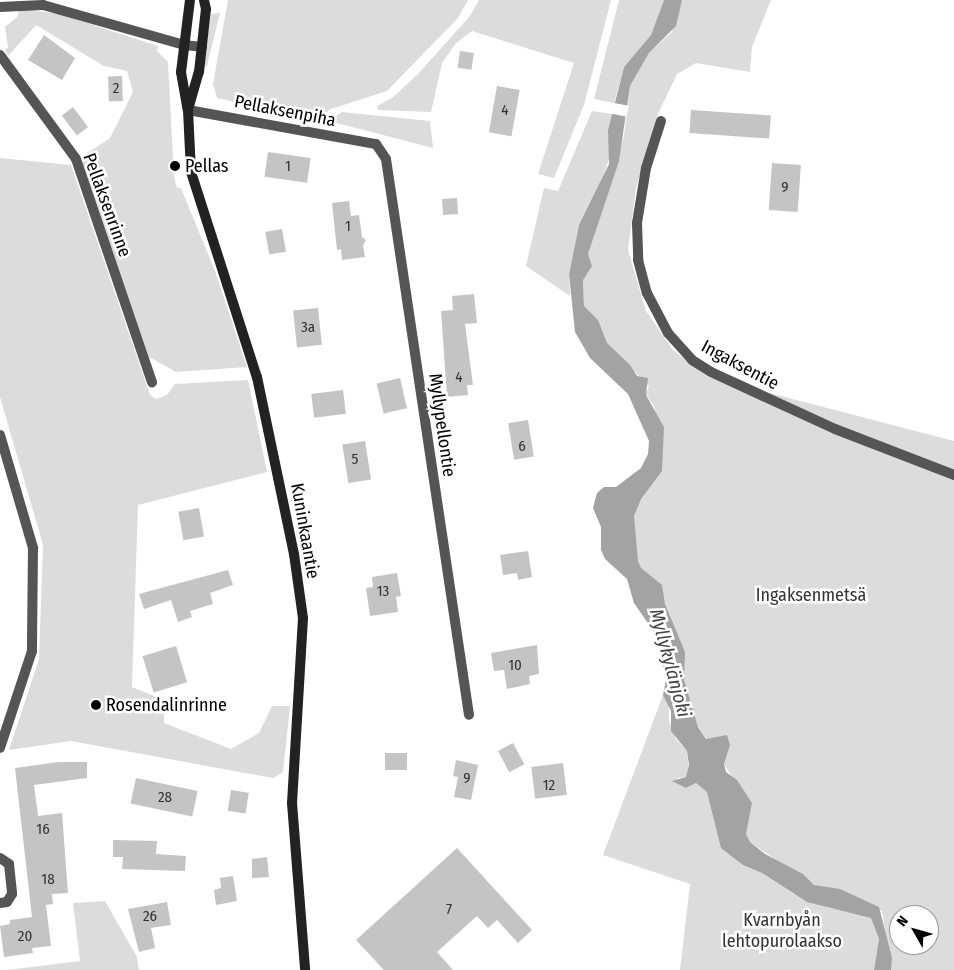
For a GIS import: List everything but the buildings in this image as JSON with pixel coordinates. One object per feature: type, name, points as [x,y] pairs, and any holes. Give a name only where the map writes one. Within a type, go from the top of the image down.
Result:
[{"type":"main road","name":"Kuninkaantie","points":[[190,0],[181,72],[188,110],[191,172],[257,377],[294,554],[303,618],[292,812],[305,970]]},
{"type":"main road","name":"Kuninkaantie","points":[[188,110],[202,47],[206,9],[204,0]]},
{"type":"street","points":[[0,7],[43,5],[184,45],[202,47]]},
{"type":"street","name":"Pellaksenrinne","points":[[0,55],[76,159],[152,382]]},
{"type":"street","name":"Pellaksenpiha","points":[[188,110],[376,144]]},
{"type":"street","name":"Ingaksentie","points":[[661,121],[646,168],[637,223],[638,260],[647,293],[668,333],[692,360],[711,372],[835,429],[954,475]]},
{"type":"street","name":"Myllypellontie","points":[[376,144],[386,159],[469,714]]},
{"type":"street","points":[[0,435],[34,548],[32,650],[0,748]]},
{"type":"street","points":[[0,858],[9,864],[12,894],[7,902],[0,903]]},
{"type":"green space","points":[[228,0],[468,0],[458,18],[387,91],[331,109],[314,120],[217,98],[213,84]]},
{"type":"green space","points":[[479,0],[611,0],[584,105],[554,178],[538,174],[574,63],[472,31],[456,43],[442,63],[431,112],[378,110],[377,106],[392,98],[417,75],[470,16]]},
{"type":"green space","points":[[619,0],[664,0],[651,35],[624,67],[614,103],[594,99]]},
{"type":"green space","name":"Ingaksenmetsä","points":[[682,0],[771,0],[752,47],[750,72],[696,63],[677,74],[658,114],[636,188],[628,250],[646,311],[673,350],[708,377],[954,441],[954,970],[891,970],[882,911],[821,891],[750,842],[746,834],[748,800],[698,726],[639,575],[629,513],[659,467],[655,408],[646,394],[649,386],[606,344],[584,306],[583,279],[587,258],[624,136],[630,86],[649,53],[672,32]]},
{"type":"green space","points":[[29,10],[59,14],[158,46],[157,51],[168,62],[174,177],[177,188],[181,188],[215,271],[247,367],[176,372],[149,357],[80,158],[110,138],[133,92],[127,71],[104,66],[36,25],[8,56],[5,50],[8,47],[5,27],[17,17],[19,11]]},
{"type":"green space","points":[[220,13],[207,66],[204,66],[211,14]]},
{"type":"green space","points":[[592,111],[612,114],[608,130],[611,153],[600,186],[579,225],[569,274],[570,296],[526,266],[544,188],[558,191]]},
{"type":"green space","points":[[342,112],[430,121],[433,148],[329,121]]},
{"type":"green space","points":[[0,158],[71,165],[150,395],[156,399],[167,395],[175,384],[248,380],[267,472],[138,505],[132,687],[164,700],[164,723],[231,749],[259,733],[272,706],[290,706],[283,772],[273,778],[71,741],[9,750],[39,659],[43,545],[0,397]]},
{"type":"green space","name":"Kvarnbyån lehtopurolaakso","points":[[663,695],[669,704],[669,721],[676,739],[687,751],[689,772],[686,777],[677,778],[686,788],[696,783],[707,792],[743,865],[762,873],[794,894],[829,908],[851,911],[871,918],[879,939],[874,970],[680,970],[690,884],[603,855]]},
{"type":"green space","points":[[105,901],[137,957],[139,970],[7,970],[80,961],[73,903]]},
{"type":"water","name":"Myllykylänjoki","points":[[664,0],[682,0],[676,26],[649,53],[630,86],[619,161],[588,254],[592,266],[583,280],[584,306],[598,320],[607,343],[630,365],[637,376],[648,378],[646,395],[664,427],[662,471],[641,499],[634,516],[638,561],[641,568],[662,585],[665,604],[685,652],[684,680],[698,727],[706,739],[727,735],[730,745],[724,764],[726,772],[737,780],[752,803],[746,834],[750,842],[765,854],[803,874],[814,885],[840,889],[879,907],[889,946],[889,955],[891,955],[892,958],[891,970],[874,970],[879,939],[871,918],[807,902],[762,873],[743,865],[721,848],[707,792],[696,783],[686,788],[672,781],[686,777],[689,765],[687,751],[671,731],[671,711],[663,695],[666,680],[656,635],[634,603],[627,579],[605,559],[601,550],[601,527],[593,508],[597,493],[604,487],[616,487],[641,468],[648,454],[649,441],[628,394],[590,358],[575,332],[569,274],[579,225],[609,164],[608,130],[624,67],[651,35]]},
{"type":"pier","points":[[614,103],[629,106],[627,117],[612,114]]},
{"type":"place","name":"Pellas","points":[[175,166]]},
{"type":"place","name":"Rosendalinrinne","points":[[96,705]]}]
